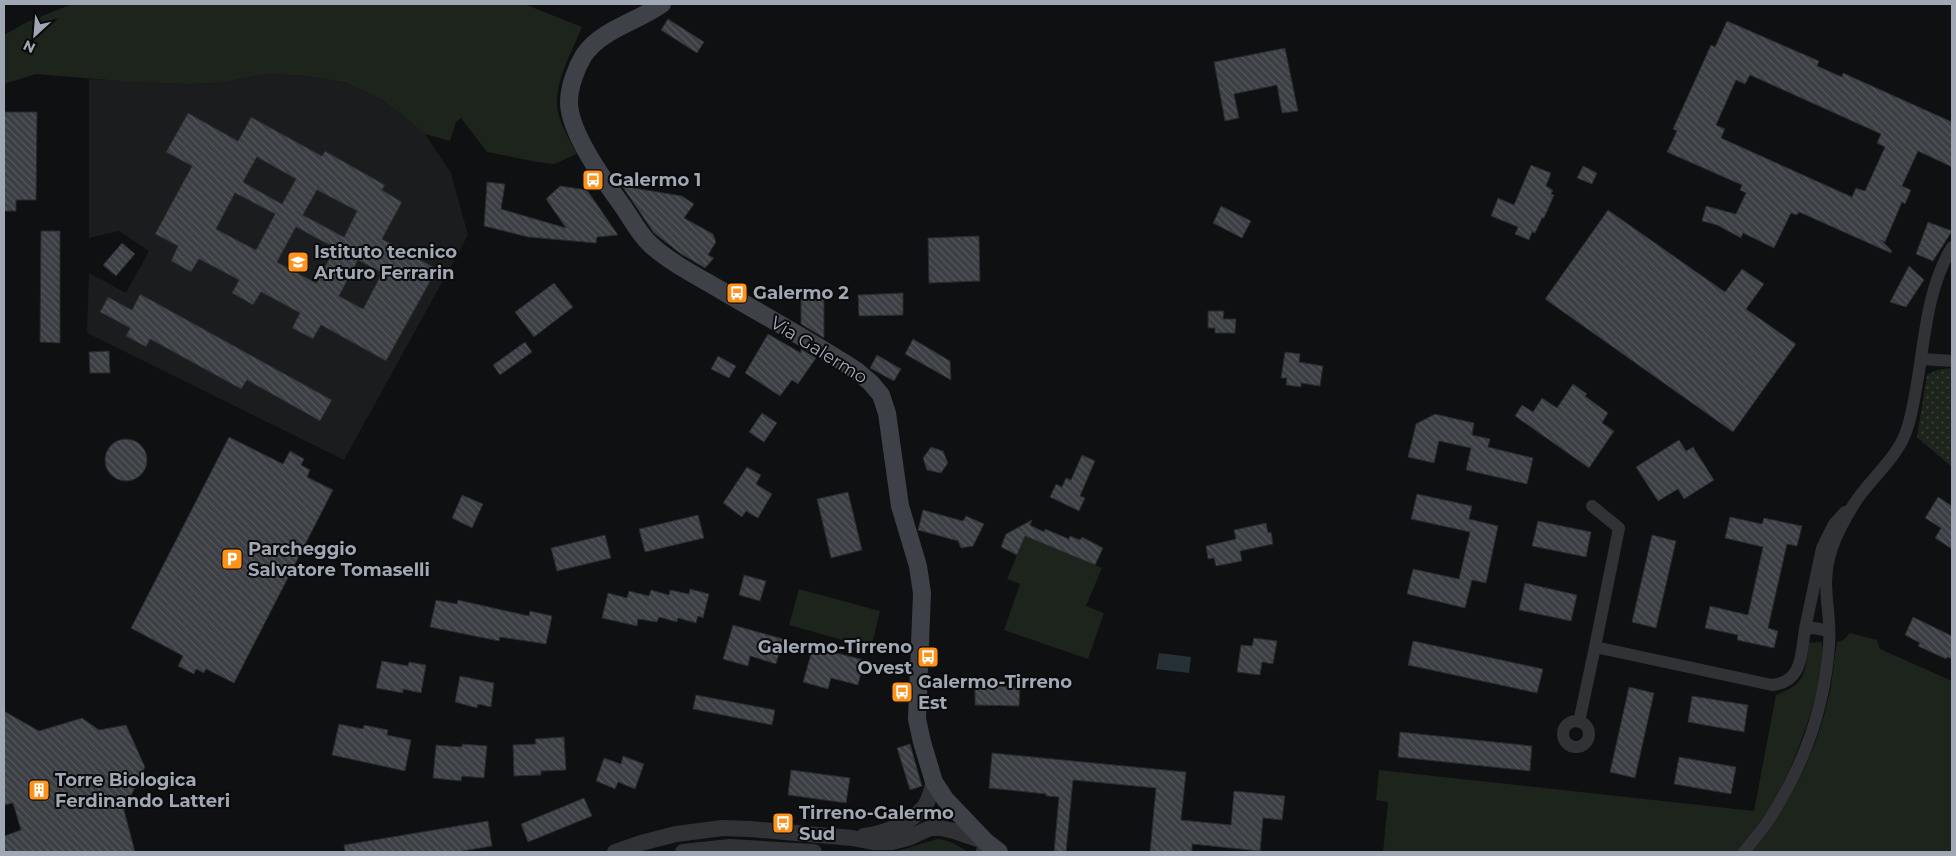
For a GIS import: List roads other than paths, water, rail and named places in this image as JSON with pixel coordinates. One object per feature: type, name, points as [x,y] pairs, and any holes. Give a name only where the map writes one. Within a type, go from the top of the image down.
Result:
[{"type":"main road","name":"Via Galermo","points":[[662,4],[649,13],[604,36],[591,46],[582,58],[571,86],[569,102],[571,118],[604,180],[649,244],[681,267],[857,371],[871,382],[881,395],[887,413],[900,506],[918,566],[922,593],[917,719],[922,742],[934,782],[945,800],[990,849]]},
{"type":"street","points":[[1595,647],[1772,685],[1789,680],[1794,675],[1798,668],[1818,564],[1827,534],[1892,458],[1903,440],[1916,394],[1930,305],[1952,247]]},
{"type":"street","points":[[1922,359],[1952,361]]},
{"type":"street","points":[[1744,852],[1782,799],[1812,731],[1824,691],[1830,642],[1825,588],[1828,564],[1833,545],[1854,503]]},
{"type":"street","points":[[1579,722],[1619,528],[1592,506]]},
{"type":"street","points":[[1805,629],[1814,628],[1829,631]]},
{"type":"street","points":[[852,838],[887,830],[914,816],[924,807],[929,799],[934,782]]},
{"type":"street","points":[[615,852],[641,843],[698,830],[750,829],[805,833],[873,842],[892,842],[908,838],[930,828],[941,828],[954,831],[990,849]]},
{"type":"street","points":[[683,852],[730,847],[809,852],[805,833]]},
{"type":"place","name":"Galermo 1","points":[[593,180]]},
{"type":"place","name":"Istituto tecnico Arturo Ferrarin","points":[[298,262]]},
{"type":"place","name":"Galermo 2","points":[[737,293]]},
{"type":"place","name":"Parcheggio Salvatore Tomaselli","points":[[232,559]]},
{"type":"place","name":"Galermo-Tirreno Ovest","points":[[928,657]]},
{"type":"place","name":"Galermo-Tirreno Est","points":[[902,692]]},
{"type":"place","name":"Torre Biologica Ferdinando Latteri","points":[[39,790]]},
{"type":"place","name":"Tirreno-Galermo Sud","points":[[783,823]]}]
